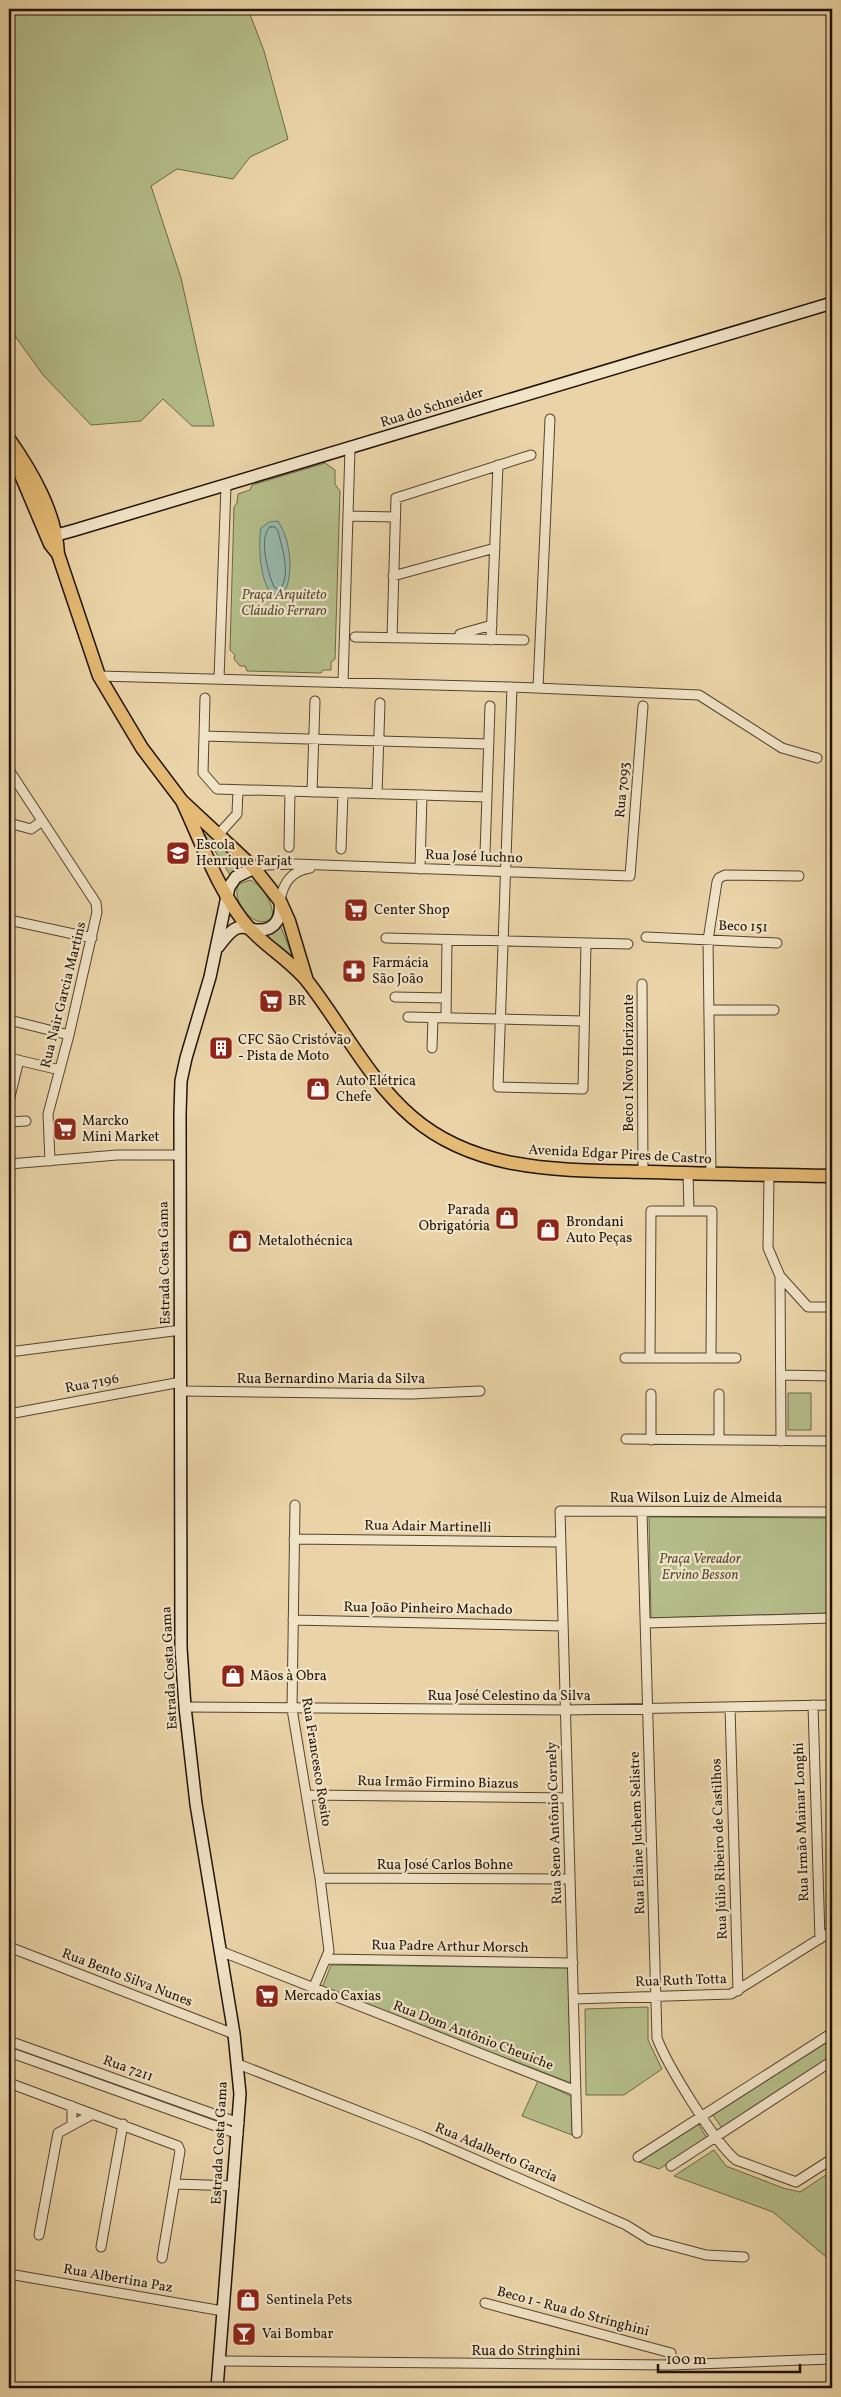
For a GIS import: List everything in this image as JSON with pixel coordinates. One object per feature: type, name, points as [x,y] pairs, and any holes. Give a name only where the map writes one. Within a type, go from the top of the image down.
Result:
[{"type":"main road","name":"Rua do Schneider","points":[[57,535],[226,486],[832,303]]},
{"type":"main road","name":"Avenida Edgar Pires de Castro","points":[[9,440],[50,544],[58,554]]},
{"type":"main road","name":"Avenida Edgar Pires de Castro","points":[[9,440],[23,459],[57,535],[58,554],[99,676],[142,748],[182,800],[254,868],[280,901],[289,922],[307,981]]},
{"type":"main road","points":[[42,524],[57,535]]},
{"type":"main road","name":"Avenida Edgar Pires de Castro","points":[[182,800],[227,896],[249,928],[307,981],[368,1071],[395,1101],[413,1118],[455,1145],[499,1161],[530,1167],[688,1174],[832,1176]]},
{"type":"main road","points":[[227,896],[231,882],[236,877],[254,868]]},
{"type":"main road","name":"Estrada Costa Gama","points":[[217,2388],[239,2128],[238,2064],[196,1804],[185,1707],[181,1648],[179,1155],[181,1082],[186,1058],[218,947],[227,896]]},
{"type":"main road","points":[[249,928],[261,930],[273,926],[280,914],[280,901]]},
{"type":"main road","name":"Estrada Costa Gama","points":[[218,947],[235,929],[249,928]]},
{"type":"street","points":[[538,688],[550,419]]},
{"type":"street","points":[[343,682],[350,448]]},
{"type":"street","points":[[392,638],[396,498],[531,455]]},
{"type":"street","points":[[491,640],[498,465]]},
{"type":"street","points":[[219,679],[226,486]]},
{"type":"street","points":[[348,516],[395,516]]},
{"type":"street","points":[[394,576],[495,548]]},
{"type":"street","points":[[459,639],[460,634],[492,626]]},
{"type":"street","points":[[356,638],[524,640]]},
{"type":"street","points":[[99,676],[512,687],[699,695],[782,748],[817,758]]},
{"type":"street","points":[[512,687],[506,871],[503,887],[498,1087],[583,1089],[586,943]]},
{"type":"street","points":[[204,698],[203,773],[216,789],[487,797]]},
{"type":"street","points":[[312,792],[314,701]]},
{"type":"street","points":[[377,794],[380,703]]},
{"type":"street","points":[[485,854],[490,706]]},
{"type":"street","name":"Rua 7093","points":[[630,876],[643,706]]},
{"type":"street","points":[[204,736],[488,744]]},
{"type":"street","name":"Rua Nair Garcia Martins","points":[[9,770],[96,903],[96,921],[48,1114],[50,1161]]},
{"type":"street","points":[[218,835],[237,814],[238,790]]},
{"type":"street","points":[[289,847],[290,791]]},
{"type":"street","points":[[341,849],[343,793]]},
{"type":"street","points":[[420,868],[422,795]]},
{"type":"street","points":[[9,824],[31,829],[42,821]]},
{"type":"street","name":"Rua José Iuchno","points":[[254,868],[274,865],[420,868],[630,876]]},
{"type":"street","name":"Rua José Iuchno","points":[[280,901],[286,880],[294,873],[317,866]]},
{"type":"street","points":[[711,1174],[708,940],[717,882],[719,878],[725,875],[799,876]]},
{"type":"street","points":[[9,920],[92,938]]},
{"type":"street","name":"Beco 151","points":[[646,937],[777,943]]},
{"type":"street","points":[[386,938],[628,944]]},
{"type":"street","points":[[446,1018],[447,940]]},
{"type":"street","name":"Beco 1 Novo Horizonte","points":[[642,984],[643,1172]]},
{"type":"street","points":[[395,997],[446,998]]},
{"type":"street","points":[[709,1010],[774,1010]]},
{"type":"street","points":[[408,1017],[584,1021]]},
{"type":"street","points":[[432,1048],[433,1018]]},
{"type":"street","points":[[9,1020],[69,1035]]},
{"type":"street","points":[[9,1058],[60,1070]]},
{"type":"street","points":[[9,1101],[19,1060]]},
{"type":"street","points":[[9,1122],[26,1121]]},
{"type":"street","points":[[9,1164],[117,1155],[179,1155]]},
{"type":"street","points":[[688,1174],[689,1212]]},
{"type":"street","points":[[769,1175],[768,1248],[780,1276],[808,1307],[832,1307]]},
{"type":"street","points":[[650,1358],[651,1212],[712,1211],[711,1358]]},
{"type":"street","points":[[780,1276],[781,1441]]},
{"type":"street","points":[[9,1352],[181,1330]]},
{"type":"street","points":[[625,1358],[736,1358]]},
{"type":"street","points":[[780,1375],[832,1376]]},
{"type":"street","name":"Rua Bernardino Maria da Silva","points":[[181,1387],[411,1394],[480,1390]]},
{"type":"street","name":"Rua 7196","points":[[9,1414],[181,1387]]},
{"type":"street","points":[[651,1394],[651,1440]]},
{"type":"street","points":[[719,1394],[719,1440]]},
{"type":"street","points":[[626,1439],[832,1441]]},
{"type":"street","name":"Rua Francesco Rosito","points":[[295,1506],[292,1709],[320,1878],[329,1951],[313,1989]]},
{"type":"street","name":"Rua Wilson Luiz de Almeida","points":[[560,1511],[832,1512]]},
{"type":"street","name":"Rua Seno Antônio Cornely","points":[[560,1511],[577,2133]]},
{"type":"street","name":"Rua Elaine Juchem Selistre","points":[[642,1512],[657,2038],[662,2052],[702,2116],[728,2153],[736,2160],[796,2182],[832,2158]]},
{"type":"street","name":"Rua Adair Martinelli","points":[[294,1539],[561,1542]]},
{"type":"street","points":[[646,1623],[832,1618]]},
{"type":"street","name":"Rua João Pinheiro Machado","points":[[293,1620],[563,1626]]},
{"type":"street","name":"Rua José Celestino da Silva","points":[[185,1707],[566,1710],[832,1704]]},
{"type":"street","name":"Rua Irmão Mainar Longhi","points":[[813,1705],[820,1939]]},
{"type":"street","name":"Rua Júlio Ribeiro de Castilhos","points":[[730,1707],[738,1991]]},
{"type":"street","name":"Rua Irmão Firmino Biazus","points":[[307,1795],[568,1798]]},
{"type":"street","name":"Rua José Carlos Bohne","points":[[320,1878],[570,1879]]},
{"type":"street","name":"Rua Ruth Totta","points":[[574,1999],[732,1994],[832,1931]]},
{"type":"street","name":"Rua Bento Silva Nunes","points":[[9,1947],[234,2034]]},
{"type":"street","name":"Rua Dom Antônio Cheuiche","points":[[220,1951],[576,2091]]},
{"type":"street","name":"Rua Padre Arthur Morsch","points":[[327,1959],[573,1963]]},
{"type":"street","points":[[638,2158],[832,2033]]},
{"type":"street","name":"Rua 7211","points":[[9,2041],[239,2128]]},
{"type":"street","points":[[9,2052],[239,2128]]},
{"type":"street","points":[[671,2166],[832,2061]]},
{"type":"street","name":"Rua Adalberto Garcia","points":[[238,2064],[431,2140],[626,2224],[650,2240],[706,2255],[744,2257]]},
{"type":"street","points":[[9,2083],[178,2146],[180,2152],[176,2184],[162,2258]]},
{"type":"street","points":[[72,2106],[72,2126]]},
{"type":"street","points":[[39,2235],[58,2133],[93,2114]]},
{"type":"street","points":[[101,2247],[123,2124]]},
{"type":"street","points":[[176,2184],[234,2186]]},
{"type":"street","name":"Rua Albertina Paz","points":[[9,2274],[223,2312]]},
{"type":"street","name":"Beco 1 - Rua do Stringhini","points":[[485,2303],[671,2353],[671,2365]]},
{"type":"street","name":"Rua do Stringhini","points":[[219,2361],[671,2365],[832,2360]]},
{"type":"green space","points":[[9,9],[248,9],[264,51],[288,139],[250,157],[233,179],[177,169],[151,186],[181,278],[214,426],[192,426],[163,399],[141,421],[91,425],[43,375],[15,336],[9,285]]},
{"type":"green space","name":"Praça Arquiteto Cláudio Ferraro","points":[[325,463],[335,470],[335,484],[340,491],[335,659],[331,662],[331,670],[323,670],[321,673],[247,671],[245,666],[240,666],[234,659],[235,655],[230,650],[234,507],[237,503],[238,494],[250,490],[252,485]]},
{"type":"green space","points":[[209,831],[244,866],[230,875],[205,835]]},
{"type":"green space","points":[[250,880],[263,890],[269,901],[272,917],[266,921],[252,918],[241,905],[238,898],[237,890],[239,884]]},
{"type":"green space","points":[[280,925],[294,960],[292,961],[265,934]]},
{"type":"green space","points":[[788,1393],[811,1393],[811,1430],[788,1430]]},
{"type":"green space","name":"Praça Vereador Ervino Besson","points":[[649,1517],[832,1518],[832,1613],[651,1618]]},
{"type":"green space","points":[[331,1965],[568,1968],[571,2083],[322,1988]]},
{"type":"green space","points":[[648,2007],[648,2040],[662,2069],[624,2095],[586,2095],[585,2009]]},
{"type":"green space","points":[[832,2037],[832,2056],[722,2128],[712,2114]]},
{"type":"green space","points":[[538,2081],[571,2096],[572,2135],[522,2116]]},
{"type":"green space","points":[[698,2124],[707,2138],[659,2169],[639,2162]]},
{"type":"green space","points":[[714,2150],[726,2166],[783,2188],[800,2192],[832,2171],[832,2262],[773,2212],[674,2176]]},
{"type":"water","points":[[278,521],[286,538],[290,557],[287,586],[284,594],[280,596],[270,591],[266,584],[260,551],[261,528],[269,522]]},
{"type":"place","name":"Escola Henrique Farjat","points":[[178,853]]},
{"type":"place","name":"Center Shop","points":[[356,910]]},
{"type":"place","name":"Farmácia São João","points":[[354,971]]},
{"type":"place","name":"BR","points":[[271,1001]]},
{"type":"place","name":"CFC São Cristóvão - Pista de Moto","points":[[221,1048]]},
{"type":"place","name":"Auto Elétrica Chefe","points":[[318,1089]]},
{"type":"place","name":"Marcko Mini Market","points":[[65,1129]]},
{"type":"place","name":"Parada Obrigatória","points":[[507,1218]]},
{"type":"place","name":"Brondani Auto Peças","points":[[548,1230]]},
{"type":"place","name":"Metalothécnica","points":[[240,1241]]},
{"type":"place","name":"Mãos à Obra","points":[[233,1676]]},
{"type":"place","name":"Mercado Caxias","points":[[267,1996]]},
{"type":"place","name":"Sentinela Pets","points":[[248,2300]]},
{"type":"place","name":"Vai Bombar","points":[[244,2334]]}]
